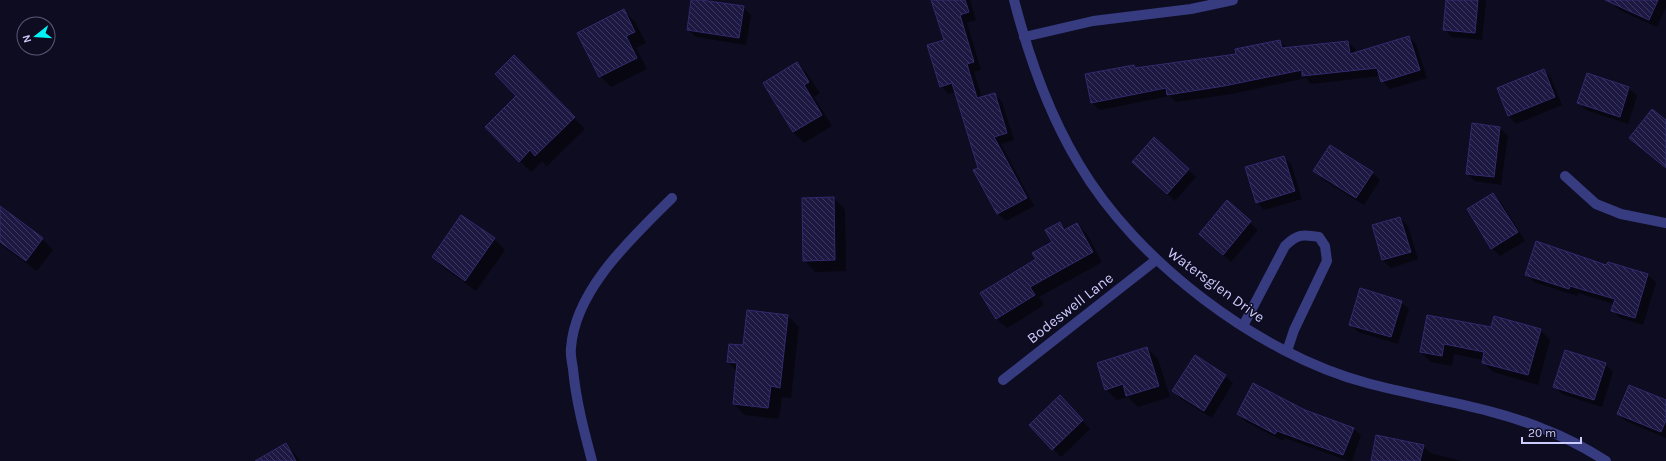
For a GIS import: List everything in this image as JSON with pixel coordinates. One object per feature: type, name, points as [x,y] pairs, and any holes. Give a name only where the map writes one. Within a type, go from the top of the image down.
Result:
[{"type":"street","name":"Watersglen Drive","points":[[1014,0],[1038,79],[1058,126],[1080,165],[1115,215],[1156,260],[1193,291],[1243,326],[1287,351],[1328,371],[1366,383],[1468,406],[1514,419],[1544,429],[1587,449],[1606,461]]},
{"type":"street","points":[[1024,37],[1093,21],[1191,9],[1233,0]]},
{"type":"street","points":[[1565,176],[1596,204],[1621,214],[1666,223]]},
{"type":"street","points":[[592,461],[579,412],[574,378],[571,349],[576,322],[592,289],[607,268],[636,235],[672,198]]},
{"type":"street","points":[[1243,326],[1285,246],[1292,239],[1304,234],[1319,237],[1326,246],[1327,261],[1294,330],[1287,351]]},
{"type":"street","name":"Bodeswell Lane","points":[[1003,380],[1156,260]]},
{"type":"building","points":[[691,0],[744,6],[739,38],[687,30]]},
{"type":"building","points":[[931,0],[965,0],[969,12],[960,15],[974,62],[967,64],[977,98],[995,93],[1007,133],[994,137],[1027,198],[997,214],[973,170],[978,168],[952,83],[940,87],[927,45],[944,40]]},
{"type":"building","points":[[1446,0],[1478,0],[1475,33],[1443,30]]},
{"type":"building","points":[[1605,0],[1658,0],[1649,20]]},
{"type":"building","points":[[624,9],[635,32],[626,36],[637,58],[599,77],[577,33]]},
{"type":"building","points":[[1409,36],[1420,70],[1381,82],[1377,68],[1302,76],[1302,70],[1224,86],[1167,95],[1166,88],[1091,103],[1085,74],[1134,65],[1135,68],[1236,54],[1235,49],[1280,40],[1282,48],[1348,41],[1350,54]]},
{"type":"building","points":[[514,55],[575,117],[535,156],[530,150],[519,162],[485,127],[516,96],[495,74]]},
{"type":"building","points":[[797,62],[809,82],[804,85],[822,115],[793,132],[763,83]]},
{"type":"building","points":[[1544,69],[1555,97],[1508,116],[1497,88]]},
{"type":"building","points":[[1587,73],[1629,87],[1620,117],[1577,103]]},
{"type":"building","points":[[1652,109],[1666,120],[1666,168],[1629,138]]},
{"type":"building","points":[[1472,123],[1500,127],[1494,177],[1466,174]]},
{"type":"building","points":[[1154,137],[1189,169],[1167,194],[1132,162]]},
{"type":"building","points":[[1330,145],[1373,172],[1356,198],[1313,171]]},
{"type":"building","points":[[1284,156],[1295,191],[1256,203],[1245,167]]},
{"type":"building","points":[[1493,193],[1518,232],[1491,249],[1467,209]]},
{"type":"building","points":[[834,197],[835,260],[803,261],[802,198]]},
{"type":"building","points":[[1227,200],[1251,221],[1223,255],[1199,234]]},
{"type":"building","points":[[0,206],[43,238],[26,261],[0,242]]},
{"type":"building","points":[[461,215],[495,238],[465,281],[432,257]]},
{"type":"building","points":[[1400,217],[1411,252],[1382,260],[1372,225]]},
{"type":"building","points":[[1060,222],[1064,230],[1077,223],[1093,252],[1030,287],[1035,295],[996,319],[980,293],[1036,259],[1032,253],[1052,242],[1045,230]]},
{"type":"building","points":[[1536,241],[1606,265],[1608,262],[1648,274],[1635,318],[1611,311],[1615,299],[1570,286],[1569,289],[1525,275]]},
{"type":"building","points":[[1360,288],[1402,301],[1391,337],[1349,325]]},
{"type":"building","points":[[747,310],[788,315],[780,388],[771,386],[768,408],[733,404],[737,363],[727,362],[729,344],[743,345]]},
{"type":"building","points":[[1427,315],[1491,327],[1494,316],[1541,329],[1528,375],[1482,363],[1484,352],[1444,344],[1442,356],[1420,352]]},
{"type":"building","points":[[1147,347],[1159,386],[1126,396],[1123,384],[1105,390],[1097,363]]},
{"type":"building","points":[[1565,350],[1606,363],[1594,400],[1553,387]]},
{"type":"building","points":[[1195,355],[1226,375],[1204,411],[1172,391]]},
{"type":"building","points":[[1253,383],[1305,410],[1354,428],[1343,455],[1277,431],[1275,434],[1237,414]]},
{"type":"building","points":[[1629,385],[1666,400],[1666,420],[1661,432],[1617,414]]},
{"type":"building","points":[[1060,395],[1083,420],[1052,450],[1029,425]]},
{"type":"building","points":[[1376,435],[1424,445],[1420,461],[1371,461]]},
{"type":"building","points":[[286,443],[296,461],[255,461]]}]
